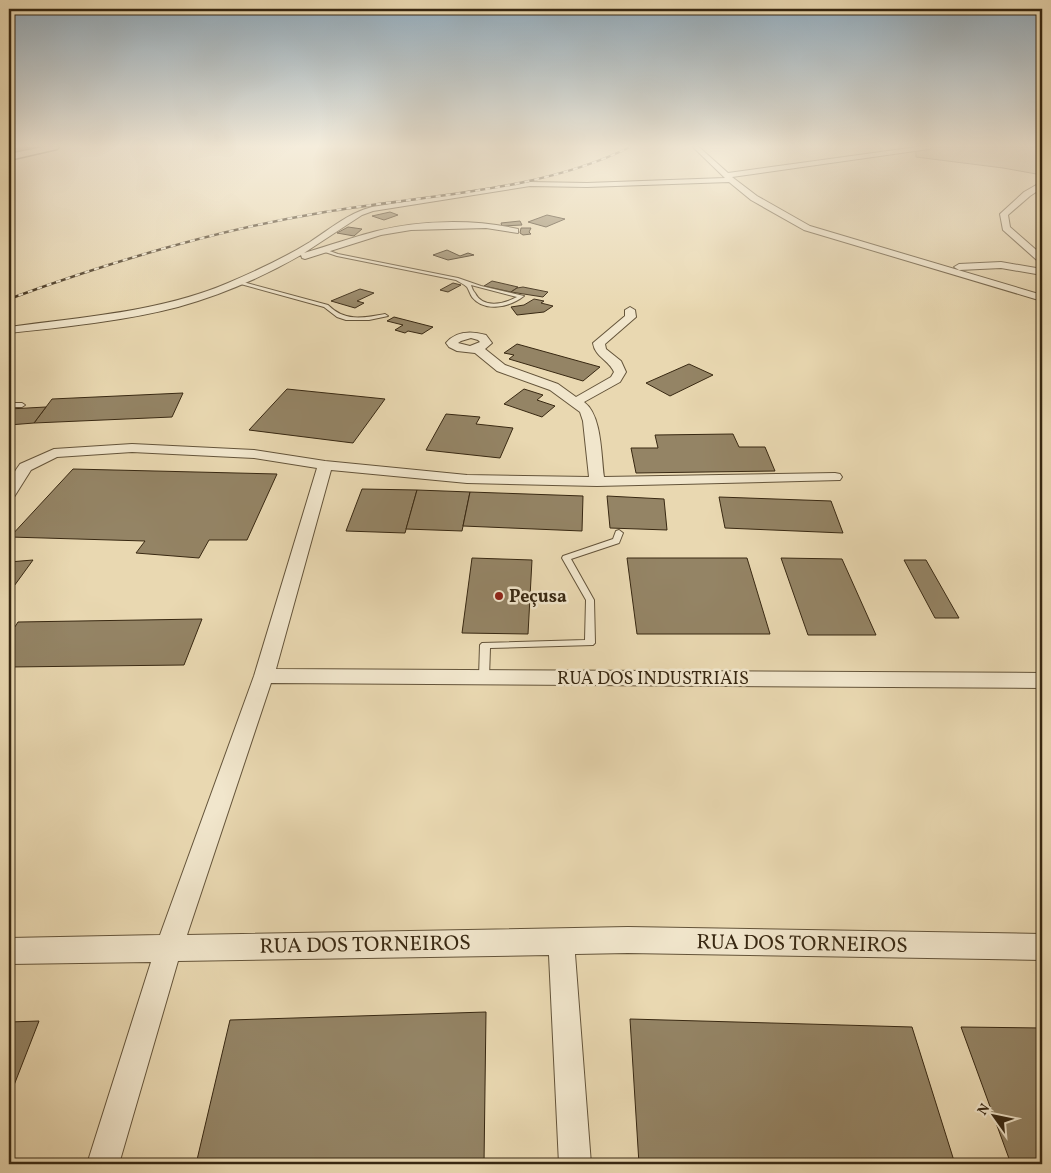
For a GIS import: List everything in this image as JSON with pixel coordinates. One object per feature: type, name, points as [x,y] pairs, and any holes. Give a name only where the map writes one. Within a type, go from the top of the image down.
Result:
[{"type":"street","points":[[9,330],[109,316],[176,304],[239,282],[278,264],[312,245],[359,213],[418,202]]},
{"type":"street","points":[[763,202],[807,228],[868,247],[941,266],[1042,298]]},
{"type":"street","points":[[1018,202],[1004,214],[1006,228],[1042,260]]},
{"type":"street","points":[[278,264],[379,233],[411,227],[486,225],[515,231]]},
{"type":"street","points":[[941,266],[977,267],[1001,265],[1042,272]]},
{"type":"street","points":[[577,402],[616,379],[620,372],[617,364],[600,350],[600,343],[631,317],[630,310]]},
{"type":"street","points":[[477,349],[501,368],[554,387],[586,410],[590,421],[597,482]]},
{"type":"street","points":[[9,494],[26,467],[54,453],[132,448],[254,454],[325,465],[467,479],[597,482],[835,477]]},
{"type":"street","points":[[103,1164],[169,948],[264,676],[325,465]]},
{"type":"street","name":"RUA DOS INDUSTRIAIS","points":[[264,676],[1042,681]]},
{"type":"street","points":[[561,940],[575,1164]]},
{"type":"street","name":"RUA DOS TORNEIROS","points":[[9,951],[561,940],[1042,947]]},
{"type":"lane","points":[[324,250],[337,255],[458,279],[480,287],[521,296],[514,301],[497,305],[477,300],[470,293],[470,287],[458,279]]},
{"type":"lane","points":[[239,282],[326,306],[331,312],[345,318],[369,319],[385,316]]},
{"type":"lane","points":[[9,406],[22,405]]},
{"type":"lane","points":[[484,677],[486,645],[590,643],[590,600],[566,558],[616,542],[619,533]]},
{"type":"building","points":[[390,212],[398,215],[384,220],[372,216]]},
{"type":"building","points":[[547,215],[565,219],[546,227],[528,222]]},
{"type":"building","points":[[520,221],[522,225],[502,226],[501,223]]},
{"type":"building","points":[[348,227],[362,229],[354,236],[337,233]]},
{"type":"building","points":[[521,228],[531,228],[529,232],[531,234],[523,235],[520,233]]},
{"type":"building","points":[[447,250],[460,256],[468,253],[474,255],[448,260],[433,255]]},
{"type":"building","points":[[492,281],[518,287],[511,292],[484,286]]},
{"type":"building","points":[[453,283],[461,285],[448,292],[440,290]]},
{"type":"building","points":[[523,287],[548,292],[543,297],[511,292]]},
{"type":"building","points":[[360,289],[374,293],[357,301],[364,303],[355,308],[331,301]]},
{"type":"building","points":[[534,299],[544,301],[541,303],[553,306],[544,312],[517,315],[511,307],[524,305]]},
{"type":"building","points":[[394,317],[433,327],[422,334],[408,331],[405,333],[395,330],[403,325],[387,321]]},
{"type":"building","points":[[517,344],[600,367],[583,381],[509,359],[514,355],[504,353]]},
{"type":"building","points":[[689,364],[713,375],[670,396],[646,383]]},
{"type":"building","points":[[287,389],[385,399],[353,443],[249,430]]},
{"type":"building","points":[[524,389],[543,395],[537,400],[555,406],[542,417],[504,404]]},
{"type":"building","points":[[183,393],[172,417],[34,423],[52,399]]},
{"type":"building","points":[[46,407],[34,423],[9,425],[9,409]]},
{"type":"building","points":[[446,414],[480,417],[476,424],[513,428],[500,458],[426,450]]},
{"type":"building","points":[[733,434],[739,447],[765,447],[775,471],[636,473],[631,448],[658,448],[655,435]]},
{"type":"building","points":[[73,469],[277,474],[247,540],[209,540],[199,558],[136,553],[145,541],[10,537]]},
{"type":"building","points":[[362,489],[417,490],[405,533],[346,531]]},
{"type":"building","points":[[417,490],[470,492],[462,531],[406,529]]},
{"type":"building","points":[[470,492],[583,496],[582,531],[463,526]]},
{"type":"building","points":[[607,496],[664,499],[667,530],[610,528]]},
{"type":"building","points":[[719,497],[831,501],[843,533],[725,528]]},
{"type":"building","name":"Peçusa","points":[[472,558],[532,560],[528,634],[462,633]]},
{"type":"building","points":[[627,558],[747,558],[770,634],[637,634]]},
{"type":"building","points":[[781,558],[842,559],[876,635],[808,635]]},
{"type":"building","points":[[33,560],[9,593],[9,562]]},
{"type":"building","points":[[904,560],[926,560],[959,618],[935,618]]},
{"type":"building","points":[[202,619],[184,665],[9,667],[9,636],[18,622]]},
{"type":"building","points":[[486,1012],[484,1164],[196,1164],[230,1020]]},
{"type":"building","points":[[630,1019],[912,1027],[955,1164],[639,1164]]},
{"type":"building","points":[[39,1021],[9,1098],[9,1022]]},
{"type":"building","points":[[961,1027],[1042,1028],[1042,1164],[1011,1164]]},
{"type":"railway","points":[[9,299],[87,272],[205,237],[285,219],[396,202]]},
{"type":"place","name":"Peçusa","points":[[499,596]]}]
